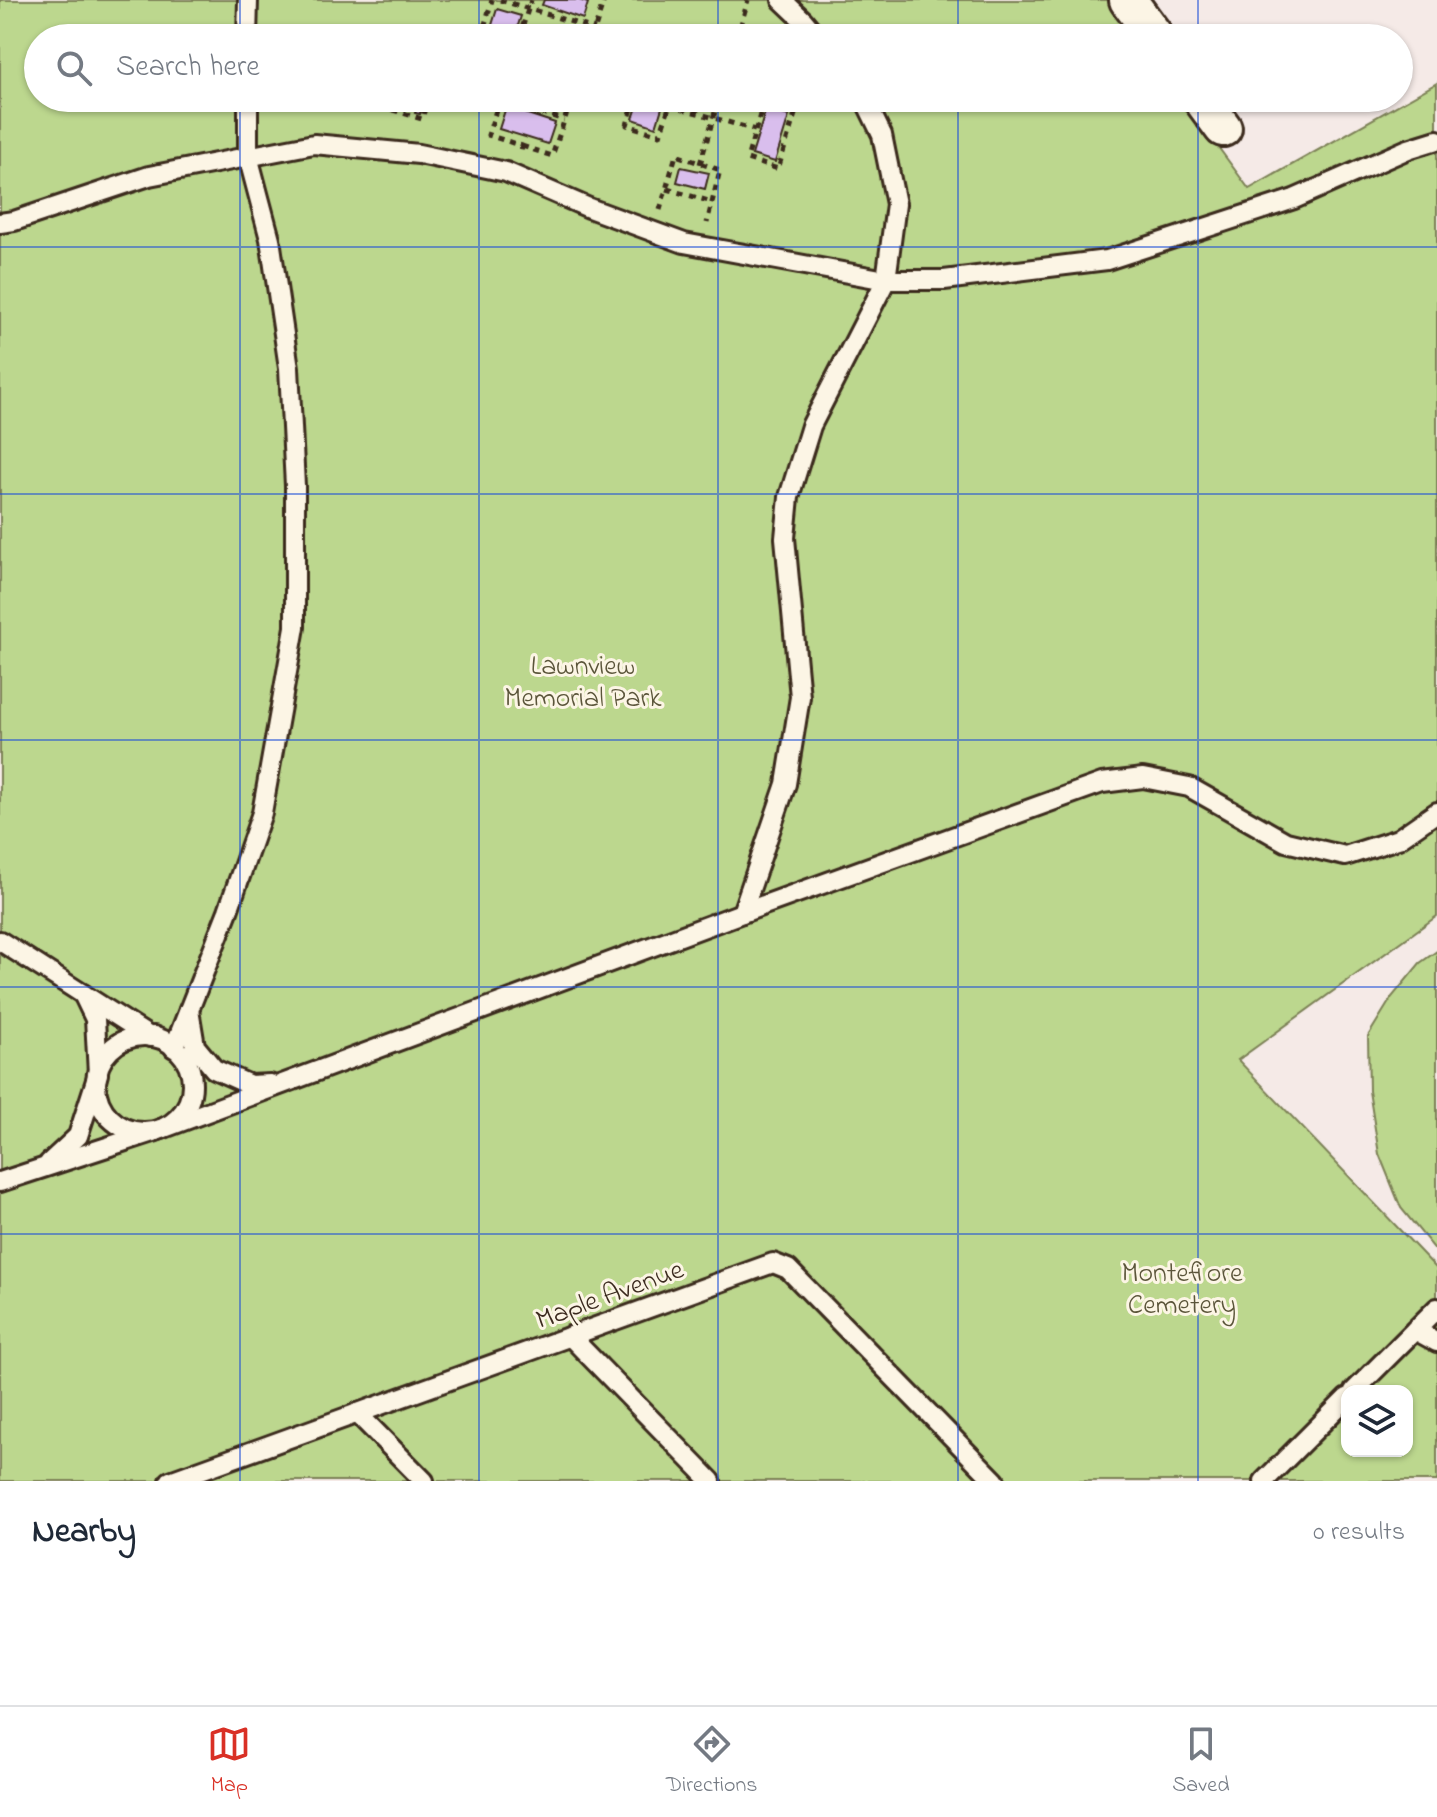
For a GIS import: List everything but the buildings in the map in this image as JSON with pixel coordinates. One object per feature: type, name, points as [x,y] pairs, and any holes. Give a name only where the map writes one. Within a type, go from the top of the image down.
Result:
[{"type":"street","points":[[1128,0],[1146,24]]},
{"type":"street","points":[[1211,112],[1223,128]]},
{"type":"lane","points":[[247,24],[248,0]]},
{"type":"lane","points":[[782,0],[806,24]]},
{"type":"lane","points":[[174,1048],[228,911],[262,813],[295,627],[295,486],[289,368],[270,239],[248,156],[248,112]]},
{"type":"lane","points":[[742,913],[786,784],[800,697],[785,538],[789,497],[811,426],[886,280],[896,204],[882,135],[871,112]]},
{"type":"lane","points":[[0,223],[149,176],[314,144],[419,154],[513,175],[589,208],[701,247],[886,280],[944,280],[1107,260],[1294,199],[1408,149],[1437,140]]},
{"type":"lane","points":[[0,1182],[156,1131],[1102,783],[1143,778],[1189,787],[1286,842],[1345,856],[1398,839],[1437,812]]},
{"type":"lane","points":[[0,941],[83,994],[150,1037],[166,1042],[179,1051],[192,1081],[190,1098],[183,1113],[171,1124],[156,1131],[139,1132],[111,1119],[97,1093],[95,1019],[83,994]]},
{"type":"lane","points":[[44,1167],[78,1136],[98,1074],[109,1052],[133,1038],[167,1032],[189,1010]]},
{"type":"lane","points":[[189,1010],[195,1046],[214,1069],[250,1085],[285,1083]]},
{"type":"lane","name":"Maple Avenue","points":[[170,1481],[773,1263],[788,1269],[995,1481]]},
{"type":"lane","points":[[1360,1385],[1437,1308]]},
{"type":"lane","points":[[1415,1330],[1437,1342]]},
{"type":"lane","points":[[570,1336],[711,1481]]},
{"type":"lane","points":[[1264,1481],[1341,1404]]},
{"type":"lane","points":[[357,1413],[424,1481]]},
{"type":"path","points":[[485,24],[492,0]]},
{"type":"path","points":[[500,0],[579,24]]},
{"type":"path","points":[[523,24],[531,0]]},
{"type":"path","points":[[597,24],[604,0]]},
{"type":"path","points":[[741,24],[748,0]]},
{"type":"path","points":[[399,112],[422,119],[424,112]]},
{"type":"path","points":[[494,112],[488,135],[552,156],[567,112]]},
{"type":"path","points":[[540,112],[564,120]]},
{"type":"path","points":[[631,112],[627,125],[660,135],[668,112]]},
{"type":"path","points":[[695,112],[755,130]]},
{"type":"path","points":[[700,164],[715,112]]},
{"type":"path","points":[[761,112],[747,159],[778,169],[796,112]]},
{"type":"path","points":[[513,175],[522,146]]},
{"type":"path","points":[[654,232],[676,155],[720,170],[701,247]]},
{"type":"path","points":[[667,189],[712,202]]},
{"type":"green space","name":"Lawnview Memorial Park","points":[[0,0],[1110,0],[1128,24],[24,24],[24,112],[1192,112],[1249,189],[1386,112],[1413,112],[1413,97],[1437,83],[1437,916],[1238,1060],[1437,1269],[1437,1481],[0,1481]]},
{"type":"green space","points":[[1437,951],[1437,1252],[1401,1208],[1379,1154],[1369,1091],[1368,1036],[1392,997],[1420,963]]},
{"type":"park label","name":"Montefiore Cemetery","points":[[1182,1287]]}]
